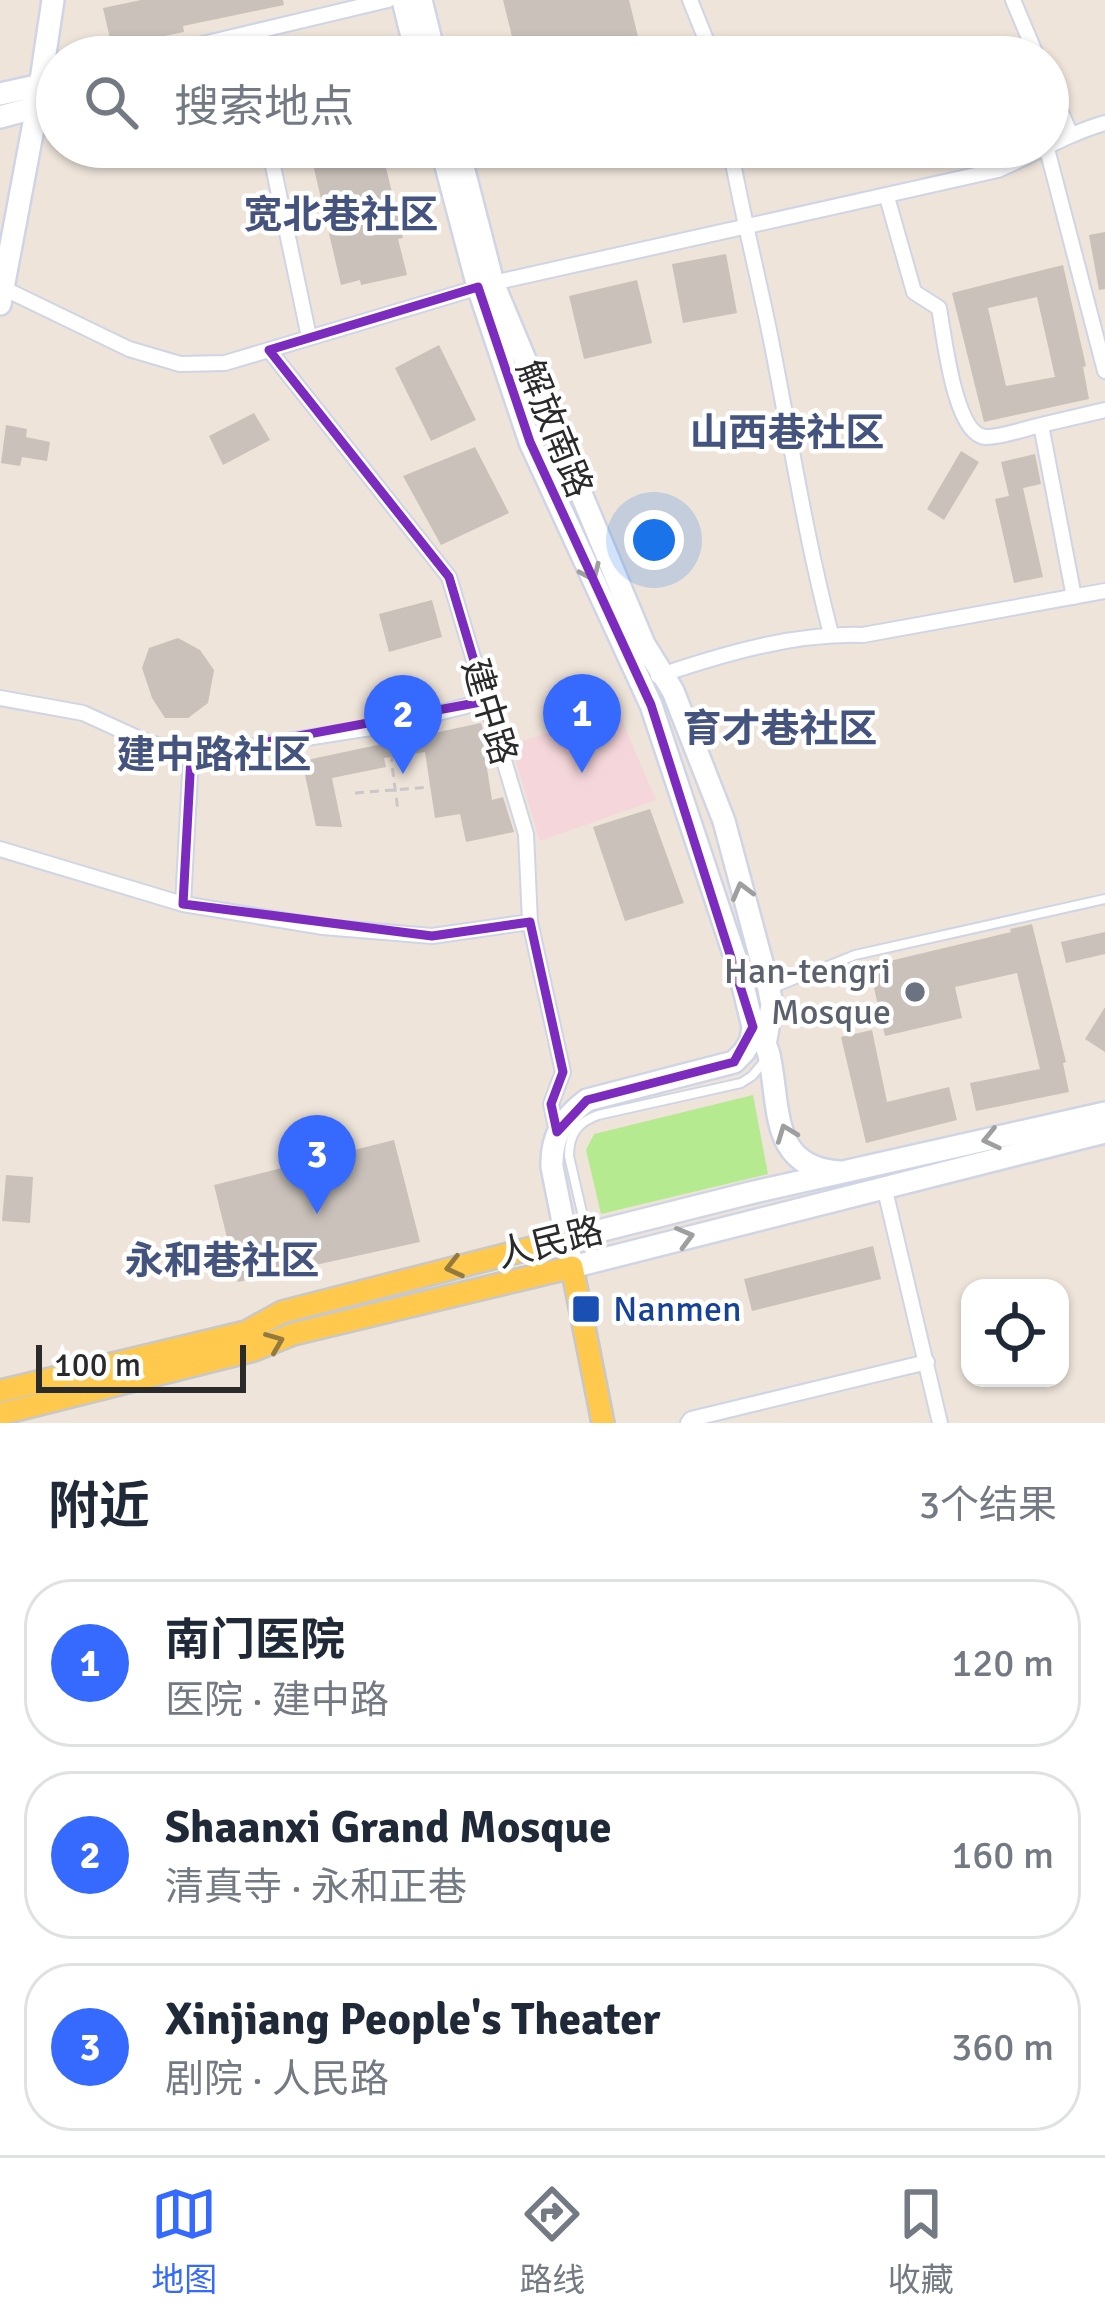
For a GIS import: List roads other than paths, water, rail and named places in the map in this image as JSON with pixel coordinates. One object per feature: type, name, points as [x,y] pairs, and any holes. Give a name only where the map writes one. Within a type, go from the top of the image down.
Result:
[{"type":"main road","points":[[51,36],[53,0]]},
{"type":"main road","points":[[403,0],[412,36]]},
{"type":"main road","points":[[421,0],[430,36]]},
{"type":"main road","points":[[0,94],[36,93]]},
{"type":"main road","points":[[0,118],[36,99]]},
{"type":"main road","points":[[1,296],[36,145]]},
{"type":"main road","name":"解放南路","points":[[448,168],[530,442],[651,705],[692,822],[750,1013],[770,1054],[782,1136],[792,1151],[822,1171],[858,1170]]},
{"type":"main road","name":"解放南路","points":[[462,168],[486,285],[644,644],[674,692],[724,821],[772,1005],[765,1046]]},
{"type":"main road","points":[[722,1067],[734,1062],[751,1040],[750,1013]]},
{"type":"main road","points":[[603,1423],[577,1236],[552,1167],[557,1132],[569,1113],[587,1100],[722,1067],[765,1046]]},
{"type":"main road","name":"人民路","points":[[0,1390],[246,1332],[282,1312],[577,1236],[1105,1113]]},
{"type":"main road","name":"人民路","points":[[0,1414],[254,1350],[293,1334],[1105,1132]]},
{"type":"street","points":[[234,36],[388,0]]},
{"type":"street","points":[[691,0],[705,36]]},
{"type":"street","points":[[1013,0],[1028,36]]},
{"type":"street","points":[[1070,133],[1105,123]]},
{"type":"street","points":[[274,168],[310,338]]},
{"type":"street","points":[[734,168],[812,563],[831,634]]},
{"type":"street","points":[[1,296],[129,350],[180,364],[225,363],[486,285],[1003,168]]},
{"type":"street","points":[[1052,168],[1105,371]]},
{"type":"street","points":[[887,197],[914,292],[939,308],[958,404],[972,431],[984,437],[1105,410]]},
{"type":"street","name":"建中路","points":[[269,350],[448,578],[526,834],[530,922],[563,1072],[551,1104],[557,1132]]},
{"type":"street","points":[[1041,425],[1074,597]]},
{"type":"street","points":[[640,682],[721,655],[831,634],[863,635],[1105,591]]},
{"type":"street","points":[[0,698],[83,713],[191,756],[390,724],[486,701]]},
{"type":"street","points":[[183,904],[191,756]]},
{"type":"street","points":[[0,850],[183,904],[323,927],[432,936],[530,922]]},
{"type":"street","points":[[884,1186],[940,1423]]},
{"type":"street","points":[[688,1423],[927,1361]]},
{"type":"lane","points":[[769,989],[855,955],[1105,899]]},
{"type":"lane","points":[[577,1236],[569,1144],[579,1125],[598,1114],[741,1083],[760,1067],[767,1056],[765,1046]]},
{"type":"place","name":"南门医院","points":[[582,773]]},
{"type":"place","name":"Shaanxi Grand Mosque","points":[[403,774]]},
{"type":"place","name":"Han-tengri Mosque","points":[[915,992]]},
{"type":"place","name":"Xinjiang People's Theater","points":[[317,1214]]},
{"type":"place","name":"Nanmen","points":[[586,1309]]},
{"type":"district","name":"宽北巷社区","points":[[341,215]]},
{"type":"district","name":"山西巷社区","points":[[787,433]]},
{"type":"district","name":"育才巷社区","points":[[780,729]]},
{"type":"district","name":"建中路社区","points":[[214,755]]},
{"type":"district","name":"永和巷社区","points":[[222,1261]]}]
